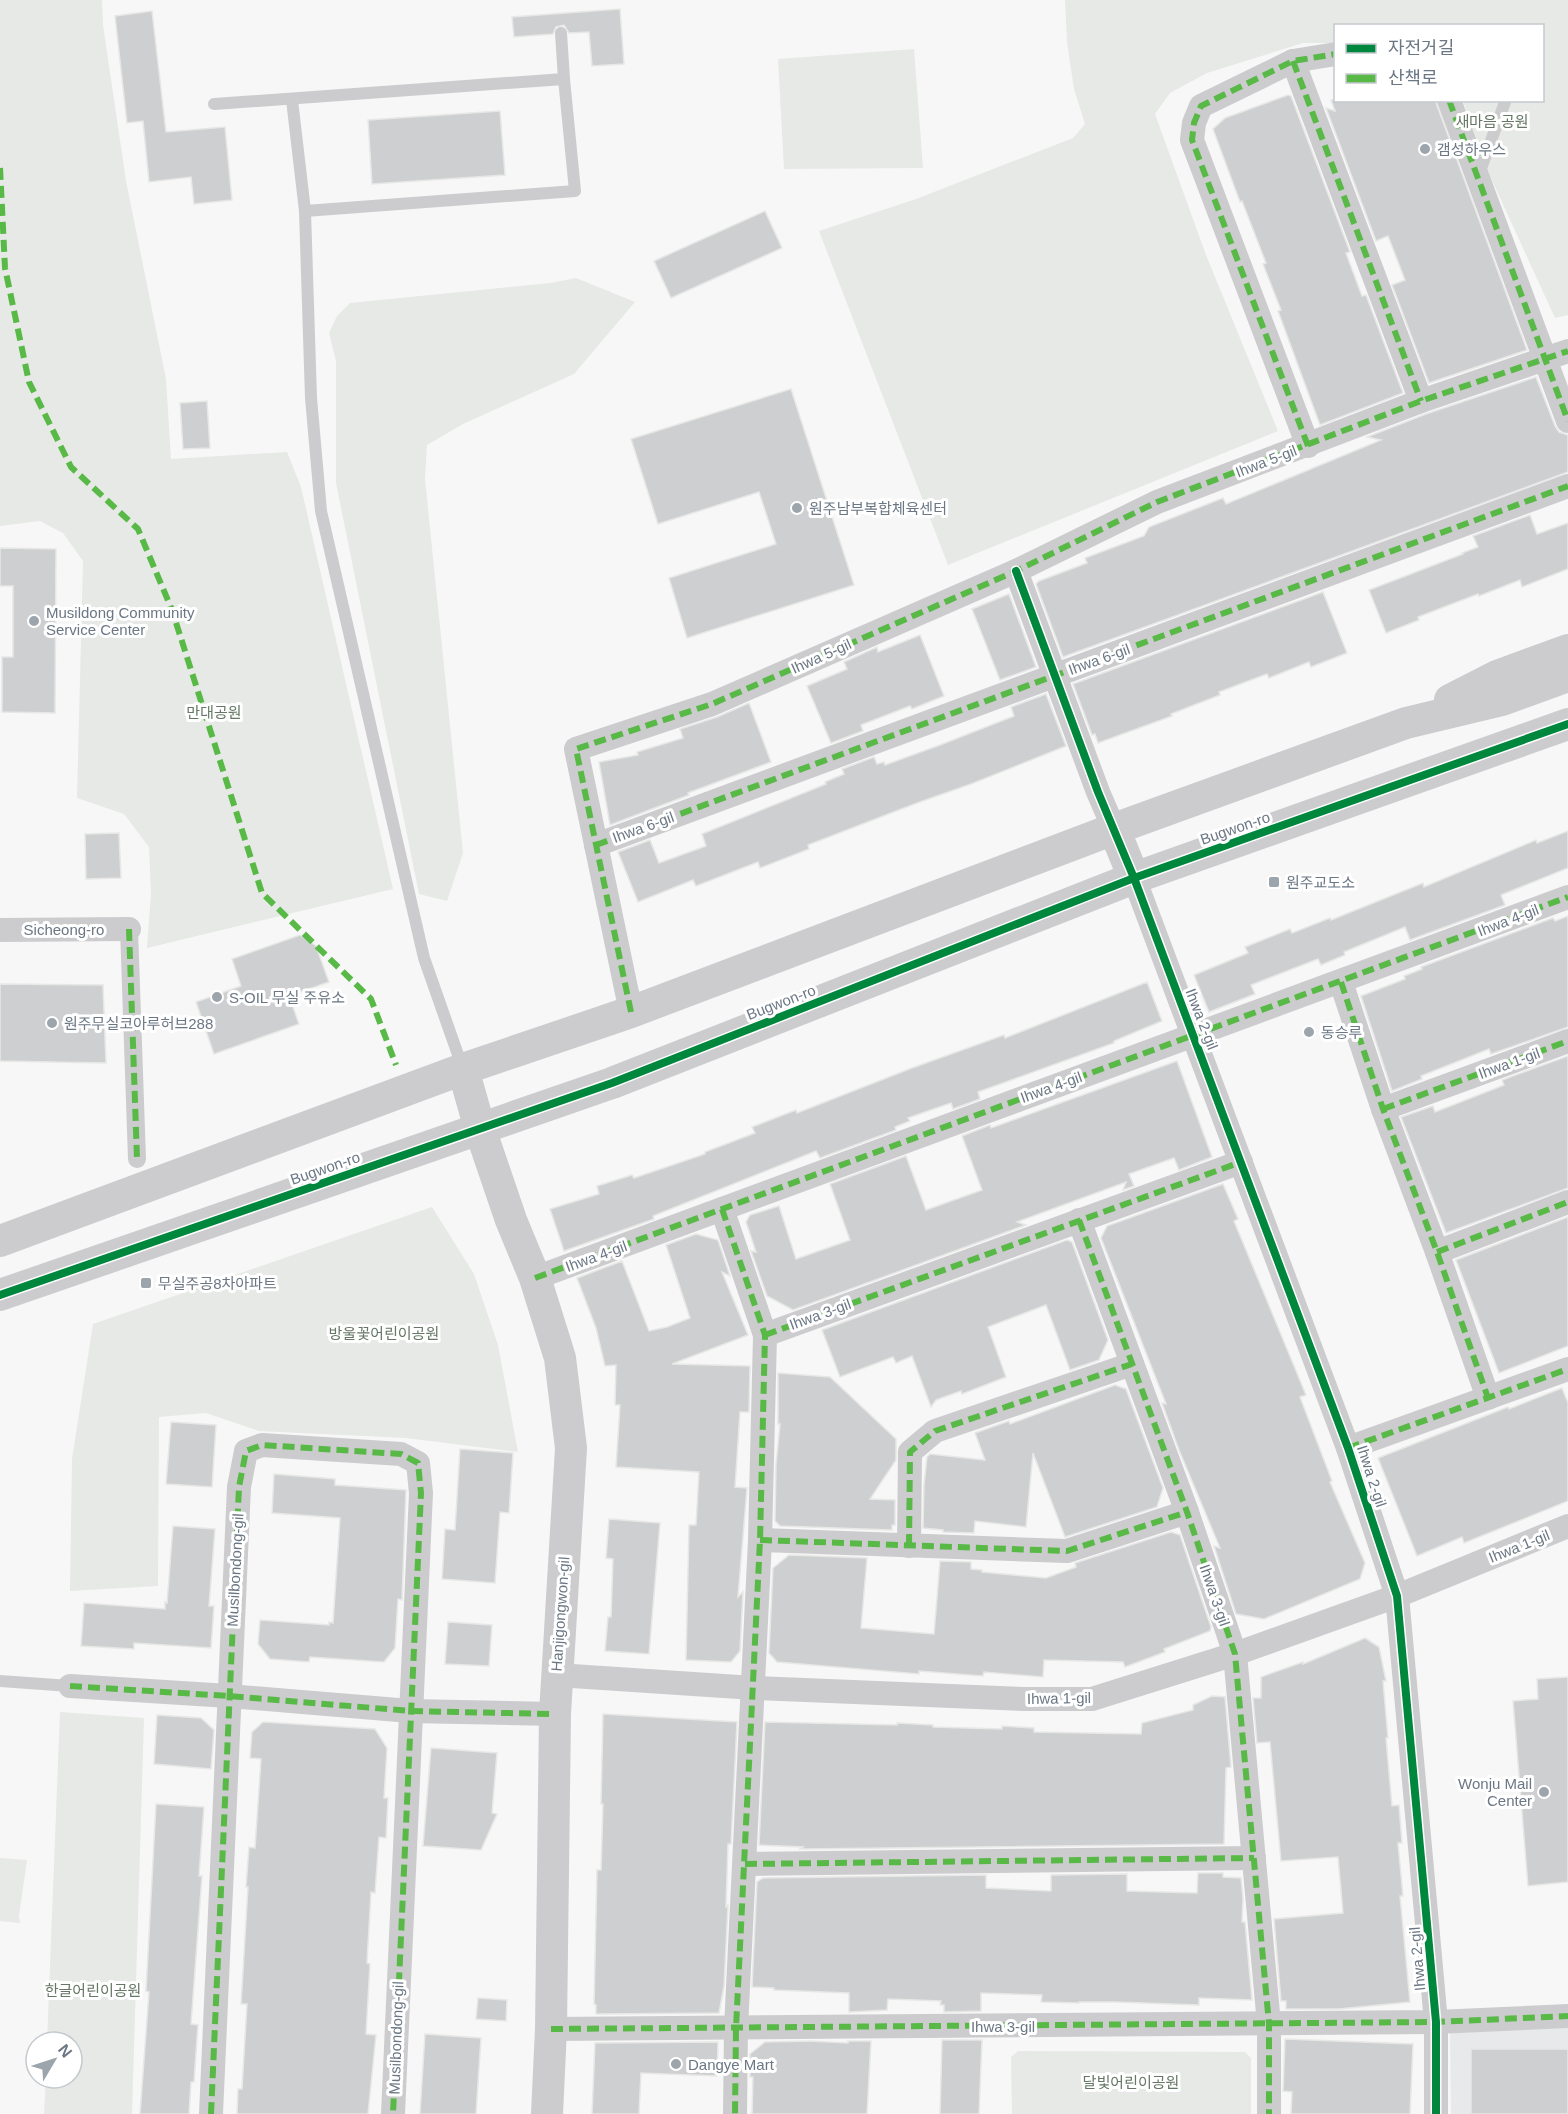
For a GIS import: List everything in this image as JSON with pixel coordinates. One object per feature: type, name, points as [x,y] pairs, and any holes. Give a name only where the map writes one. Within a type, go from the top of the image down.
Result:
[{"type":"street","points":[[1334,54],[1293,61],[1421,401]]},
{"type":"street","name":"Ihwa 5-gil","points":[[1293,61],[1201,106],[1194,123],[1192,140],[1308,446]]},
{"type":"street","points":[[1450,102],[1568,421]]},
{"type":"street","name":"Ihwa 5-gil","points":[[631,1012],[576,750],[711,704],[1016,571],[1157,502],[1421,401],[1568,351]]},
{"type":"street","name":"Ihwa 6-gil","points":[[596,845],[1568,486]]},
{"type":"street","points":[[1016,571],[1098,792],[1134,878]]},
{"type":"street","points":[[1406,723],[1497,676],[1568,650]]},
{"type":"street","points":[[0,1241],[463,1069],[631,1012],[1114,829],[1406,723],[1502,700],[1568,676]]},
{"type":"street","name":"Bugwon-ro","points":[[0,1295],[612,1083],[1134,878],[1568,724]]},
{"type":"street","name":"Bugwon-ro","points":[[1431,774],[1521,760],[1568,746]]},
{"type":"street","name":"Ihwa 2-gil","points":[[1134,878],[1348,1448],[1397,1596],[1436,2022],[1436,2114]]},
{"type":"street","name":"Ihwa 4-gil","points":[[535,1278],[1568,897]]},
{"type":"street","points":[[129,929],[137,1159]]},
{"type":"street","name":"Sicheong-ro","points":[[0,930],[129,929]]},
{"type":"street","points":[[1341,982],[1383,1109],[1437,1252],[1488,1398]]},
{"type":"street","name":"Ihwa 1-gil","points":[[1383,1109],[1568,1041]]},
{"type":"street","name":"Hanjigongwon-gil","points":[[463,1069],[480,1128],[511,1220],[535,1278],[560,1358],[571,1448],[556,1675],[551,2029],[547,2114]]},
{"type":"street","name":"Ihwa 3-gil","points":[[765,1335],[1241,1162]]},
{"type":"street","points":[[1437,1252],[1568,1202]]},
{"type":"street","points":[[722,1209],[765,1335],[760,1540],[736,2028],[735,2114]]},
{"type":"street","name":"Ihwa 3-gil","points":[[1079,1220],[1187,1512],[1235,1654],[1269,2024],[1269,2114]]},
{"type":"street","points":[[909,1546],[910,1452],[935,1431],[1132,1364]]},
{"type":"street","points":[[1348,1448],[1568,1369]]},
{"type":"street","name":"Musilbondong-gil","points":[[211,2114],[239,1487],[246,1451],[262,1445],[401,1454],[418,1463],[420,1493],[393,2114]]},
{"type":"street","points":[[760,1540],[1067,1551],[1187,1512]]},
{"type":"street","name":"Ihwa 1-gil","points":[[556,1675],[754,1688],[1023,1699],[1092,1699],[1235,1654],[1397,1596],[1568,1526]]},
{"type":"street","points":[[70,1686],[410,1711],[555,1714]]},
{"type":"street","points":[[745,1864],[1254,1858]]},
{"type":"street","name":"Ihwa 3-gil","points":[[551,2029],[1436,2022],[1568,2016]]},
{"type":"lane","points":[[305,211],[575,191],[561,33]]},
{"type":"lane","points":[[214,104],[564,79]]},
{"type":"lane","points":[[292,99],[305,211],[311,398],[321,511],[424,958],[463,1069]]},
{"type":"lane","points":[[1477,178],[1505,102]]},
{"type":"lane","points":[[0,1681],[70,1686]]},
{"type":"shaded area","points":[[1568,2028],[1568,2114],[1451,2114],[1450,2031]]},
{"type":"green space","name":"만대공원","points":[[0,0],[102,0],[103,25],[126,181],[166,379],[171,459],[287,452],[301,487],[393,889],[147,948],[151,894],[149,847],[124,814],[77,798],[83,561],[63,533],[40,521],[0,526]]},
{"type":"green space","name":"새마음 공원","points":[[1065,0],[1568,0],[1568,315],[1555,318],[1490,176],[1463,102],[1544,102],[1544,24],[1334,24],[1334,43],[1303,43],[1207,73],[1170,93],[1155,114],[1206,255],[1278,431],[948,565],[819,231],[916,199],[1073,138],[1085,124],[1074,89],[1067,42]]},
{"type":"green space","points":[[914,49],[923,168],[784,169],[778,59]]},
{"type":"green space","points":[[576,278],[635,302],[574,374],[463,424],[427,445],[425,479],[463,853],[447,901],[419,894],[336,483],[336,361],[329,333],[337,316],[350,303],[551,283]]},
{"type":"green space","name":"방울꽃어린이공원","points":[[432,1207],[474,1274],[498,1345],[518,1452],[406,1438],[259,1431],[206,1413],[159,1417],[158,1586],[70,1591],[72,1459],[93,1324]]},
{"type":"green space","name":"한글어린이공원","points":[[60,1712],[144,1718],[132,2114],[44,2114],[45,2090],[84,2090],[84,2030],[47,2030]]},
{"type":"green space","points":[[0,1858],[27,1860],[20,1923],[0,1921]]},
{"type":"green space","name":"달빛어린이공원","points":[[1018,2051],[1245,2052],[1251,2058],[1251,2114],[1012,2114],[1011,2057]]},
{"type":"building","points":[[620,9],[624,64],[592,66],[589,32],[569,33],[564,25],[556,27],[553,34],[514,37],[512,17]]},
{"type":"building","points":[[152,11],[166,132],[225,127],[232,200],[194,204],[191,177],[149,182],[143,121],[127,123],[115,16]]},
{"type":"building","points":[[1288,95],[1291,96],[1350,252],[1346,253],[1362,296],[1366,295],[1403,393],[1320,425],[1278,311],[1281,310],[1263,264],[1266,263],[1213,129],[1225,118]]},
{"type":"building","points":[[1331,100],[1334,102],[1436,102],[1527,350],[1429,383],[1392,285],[1405,280],[1388,236],[1376,241],[1326,108],[1335,111]]},
{"type":"building","points":[[500,111],[505,175],[372,184],[368,120]]},
{"type":"building","points":[[765,211],[782,248],[671,298],[654,261]]},
{"type":"building","points":[[1536,377],[1555,426],[1559,432],[1568,435],[1568,472],[1063,657],[1036,584],[1039,581],[1087,563],[1085,558],[1144,536],[1149,527],[1223,498],[1226,504],[1381,440],[1367,437],[1426,414]]},
{"type":"building","name":"원주남부복합체육센터","points":[[791,389],[854,585],[687,638],[669,578],[776,544],[759,492],[658,524],[631,439]]},
{"type":"building","points":[[207,401],[210,448],[183,449],[180,403]]},
{"type":"building","points":[[1530,515],[1537,534],[1568,523],[1568,569],[1522,587],[1520,580],[1479,596],[1478,594],[1418,617],[1419,620],[1386,633],[1369,590],[1463,554],[1478,547],[1473,536]]},
{"type":"building","name":"Musildong Community Service Center","points":[[0,548],[56,549],[55,713],[2,712],[2,657],[13,657],[13,586],[0,586]]},
{"type":"building","points":[[1323,592],[1347,653],[1311,667],[1309,662],[1269,678],[1267,674],[1219,692],[1220,695],[1171,714],[1172,716],[1098,743],[1095,734],[1092,735],[1073,684]]},
{"type":"building","points":[[1009,594],[1036,667],[1000,680],[972,609]]},
{"type":"building","points":[[920,635],[944,696],[861,725],[863,731],[831,743],[807,686],[847,669],[844,662],[877,647],[878,652]]},
{"type":"building","points":[[1046,694],[1066,746],[808,845],[809,849],[760,868],[758,862],[696,886],[693,880],[638,902],[618,852],[650,840],[659,863],[706,846],[702,834],[826,784],[825,782],[844,774],[842,769],[874,757],[877,764],[884,762],[885,765],[940,745],[1014,716],[1011,707]]},
{"type":"building","points":[[749,703],[771,762],[610,825],[599,762],[638,755],[637,752],[683,738],[680,729],[717,717]]},
{"type":"building","points":[[1568,831],[1568,868],[1501,895],[1505,905],[1410,940],[1405,927],[1344,952],[1345,955],[1321,965],[1318,959],[1251,985],[1255,994],[1209,1012],[1194,975],[1248,953],[1245,947],[1290,929],[1292,933],[1330,918],[1331,920],[1423,883],[1424,887],[1536,840],[1537,843]]},
{"type":"building","points":[[119,833],[121,878],[86,879],[85,834]]},
{"type":"building","points":[[1568,916],[1568,1027],[1491,1054],[1489,1049],[1421,1076],[1422,1079],[1392,1091],[1361,996],[1405,979],[1404,976],[1422,969],[1421,967],[1553,918],[1555,921]]},
{"type":"building","points":[[300,935],[316,946],[329,982],[289,996],[299,1024],[214,1054],[196,1002],[241,986],[232,959]]},
{"type":"building","points":[[1147,982],[1162,1021],[1114,1041],[1114,1043],[978,1092],[980,1099],[953,1109],[951,1103],[908,1118],[910,1121],[895,1127],[896,1130],[820,1158],[816,1151],[653,1216],[654,1219],[564,1251],[550,1209],[599,1194],[597,1186],[632,1175],[634,1178],[705,1154],[705,1152],[755,1133],[752,1127],[796,1110],[797,1113],[1004,1035],[1005,1038]]},
{"type":"building","name":"원주무실코아루허브288","points":[[0,984],[103,985],[106,1063],[0,1061]]},
{"type":"building","points":[[1568,1056],[1568,1188],[1446,1233],[1401,1117],[1433,1106],[1435,1112],[1504,1085],[1502,1080]]},
{"type":"building","points":[[1177,1061],[1212,1157],[1179,1170],[1174,1158],[1129,1174],[1134,1186],[1123,1190],[1126,1182],[1017,1222],[1026,1225],[793,1310],[767,1296],[751,1251],[756,1252],[746,1222],[750,1215],[779,1206],[796,1259],[850,1240],[830,1184],[906,1156],[926,1210],[982,1190],[962,1136],[990,1125],[991,1128]]},
{"type":"building","points":[[1223,1184],[1238,1219],[1234,1221],[1306,1395],[1300,1397],[1332,1481],[1330,1482],[1365,1563],[1360,1579],[1264,1619],[1236,1614],[1214,1546],[1220,1548],[1179,1450],[1162,1403],[1166,1404],[1101,1238],[1107,1226]]},
{"type":"building","points":[[1568,1217],[1568,1346],[1499,1373],[1456,1260]]},
{"type":"building","points":[[696,1234],[718,1240],[730,1276],[722,1272],[748,1335],[672,1364],[750,1366],[749,1412],[740,1412],[735,1487],[747,1488],[738,1597],[743,1592],[740,1651],[731,1662],[686,1660],[689,1525],[696,1525],[699,1472],[616,1467],[620,1405],[615,1405],[616,1365],[605,1366],[596,1328],[577,1278],[622,1261],[649,1331],[667,1327],[690,1318],[666,1245]]},
{"type":"building","points":[[1067,1240],[1072,1242],[1108,1340],[1099,1360],[1070,1370],[1046,1305],[988,1327],[1006,1377],[962,1394],[961,1391],[936,1400],[931,1407],[912,1356],[896,1363],[893,1357],[840,1377],[822,1330]]},
{"type":"building","points":[[778,1373],[830,1377],[896,1439],[896,1460],[870,1499],[895,1500],[895,1525],[892,1525],[892,1530],[780,1526],[775,1521],[776,1465],[780,1424],[778,1424]]},
{"type":"building","points":[[1115,1385],[1126,1389],[1163,1488],[1157,1507],[1065,1537],[1033,1453],[1026,1527],[975,1521],[974,1533],[943,1532],[943,1530],[923,1528],[924,1485],[927,1457],[930,1454],[985,1460],[975,1433],[1009,1421],[1010,1424]]},
{"type":"building","points":[[1562,1388],[1568,1403],[1568,1501],[1464,1543],[1462,1537],[1417,1556],[1378,1458]]},
{"type":"building","points":[[171,1422],[216,1425],[212,1487],[166,1484]]},
{"type":"building","points":[[460,1449],[513,1453],[509,1513],[500,1512],[495,1583],[442,1579],[445,1529],[455,1530]]},
{"type":"building","points":[[274,1474],[335,1479],[335,1485],[406,1490],[402,1600],[398,1599],[395,1648],[384,1662],[310,1657],[309,1662],[270,1659],[258,1644],[260,1620],[329,1625],[329,1622],[333,1623],[340,1518],[272,1513]]},
{"type":"building","points":[[609,1519],[660,1523],[649,1654],[605,1651],[608,1617],[611,1617],[613,1559],[606,1558]]},
{"type":"building","points":[[173,1526],[215,1529],[209,1606],[214,1606],[211,1648],[134,1643],[134,1649],[81,1646],[84,1603],[165,1609]]},
{"type":"building","points":[[1171,1532],[1180,1535],[1211,1627],[1210,1631],[1125,1667],[1123,1662],[1044,1660],[1043,1677],[984,1672],[983,1676],[919,1671],[919,1674],[777,1662],[769,1653],[773,1568],[789,1555],[867,1558],[861,1628],[934,1634],[940,1561],[971,1562],[971,1569],[982,1570],[982,1572],[1046,1578],[1076,1567],[1075,1563]]},
{"type":"building","points":[[448,1622],[492,1625],[489,1666],[445,1664]]},
{"type":"building","points":[[1365,1638],[1379,1647],[1386,1681],[1383,1681],[1388,1738],[1386,1738],[1392,1806],[1399,1805],[1402,1843],[1398,1843],[1403,1896],[1400,1896],[1410,2002],[1339,2009],[1286,2009],[1286,2001],[1281,2001],[1274,1919],[1343,1913],[1338,1857],[1281,1861],[1270,1742],[1257,1743],[1253,1698],[1261,1698],[1261,1677],[1303,1662],[1303,1664]]},
{"type":"building","name":"Wonju Mail Center","points":[[1568,1677],[1568,1882],[1528,1886],[1513,1701],[1538,1699],[1537,1679]]},
{"type":"building","points":[[1212,1696],[1225,1697],[1231,1767],[1226,1768],[1224,1844],[800,1849],[803,1847],[759,1845],[765,1722],[897,1725],[897,1723],[933,1725],[933,1727],[1002,1729],[1002,1726],[1034,1728],[1034,1732],[1141,1734],[1142,1723],[1193,1710],[1193,1705]]},
{"type":"building","points":[[603,1714],[737,1722],[731,1844],[728,1844],[724,1986],[719,2013],[596,2014],[594,2004],[597,1870],[601,1870]]},
{"type":"building","points":[[157,1715],[201,1718],[214,1730],[211,1769],[154,1764]]},
{"type":"building","points":[[263,1722],[375,1729],[387,1748],[384,1798],[388,1798],[386,1838],[379,1837],[375,1893],[371,1892],[367,1963],[370,1964],[366,2034],[376,2035],[368,2114],[237,2114],[238,2089],[242,2089],[247,2004],[241,2004],[248,1887],[246,1887],[249,1847],[255,1848],[261,1759],[250,1758],[252,1732]]},
{"type":"building","points":[[431,1748],[497,1753],[492,1813],[497,1814],[481,1850],[423,1846]]},
{"type":"building","points":[[156,1804],[204,1807],[199,1876],[202,1876],[191,2024],[198,2025],[189,2114],[140,2114],[149,1992],[146,1991]]},
{"type":"building","points":[[1198,1873],[1223,1873],[1223,1877],[1241,1878],[1242,1922],[1245,1922],[1252,2000],[1199,1998],[1199,2005],[1079,2003],[1041,2002],[1042,1995],[981,1993],[981,2011],[944,2012],[944,2005],[940,2005],[941,2001],[888,1999],[887,2010],[849,2012],[849,1993],[752,1987],[757,1882],[763,1878],[986,1875],[986,1888],[1051,1891],[1051,1875],[1127,1874],[1127,1891],[1197,1893]]},
{"type":"building","points":[[478,1998],[507,2000],[506,2021],[476,2019]]},
{"type":"building","points":[[425,2034],[481,2038],[476,2114],[420,2114]]},
{"type":"building","points":[[1285,2039],[1413,2044],[1410,2114],[1291,2114],[1292,2092],[1283,2091]]},
{"type":"building","points":[[942,2040],[982,2040],[979,2114],[940,2114]]},
{"type":"building","points":[[848,2041],[871,2041],[867,2114],[752,2114],[753,2077],[750,2077],[750,2054],[765,2042],[848,2043]]},
{"type":"building","points":[[718,2042],[717,2076],[641,2073],[639,2114],[592,2114],[595,2043]]},
{"type":"building","points":[[1471,2049],[1568,2049],[1568,2114],[1471,2114]]},
{"type":"marked path","points":[[1308,446],[1192,140],[1194,123],[1201,106],[1293,61],[1334,54]]},
{"type":"marked path","points":[[1293,61],[1421,401]]},
{"type":"marked path","points":[[1450,102],[1568,421]]},
{"type":"marked path","points":[[0,168],[5,268],[29,382],[71,467],[138,529],[172,610],[262,893],[371,999],[396,1065]]},
{"type":"marked path","points":[[631,1012],[576,749],[712,704],[1016,571],[1157,502],[1421,401],[1568,351]]},
{"type":"marked path","points":[[596,845],[1568,486]]},
{"type":"marked path","points":[[535,1278],[1568,897]]},
{"type":"marked path","points":[[129,929],[137,1159]]},
{"type":"marked path","points":[[1341,982],[1383,1109],[1437,1252],[1488,1398]]},
{"type":"marked path","points":[[1383,1109],[1568,1041]]},
{"type":"marked path","points":[[765,1335],[1241,1162]]},
{"type":"marked path","points":[[1437,1252],[1568,1202]]},
{"type":"marked path","points":[[722,1209],[765,1335],[760,1540],[736,2028],[735,2114]]},
{"type":"marked path","points":[[1079,1220],[1187,1512],[1235,1654],[1269,2024],[1269,2114]]},
{"type":"marked path","points":[[909,1546],[910,1452],[935,1431],[1132,1364]]},
{"type":"marked path","points":[[1348,1448],[1568,1369]]},
{"type":"marked path","points":[[211,2114],[239,1487],[246,1451],[262,1445],[401,1454],[418,1463],[421,1493],[393,2114]]},
{"type":"marked path","points":[[760,1540],[1067,1551],[1187,1512]]},
{"type":"marked path","points":[[70,1686],[410,1711],[555,1714]]},
{"type":"marked path","points":[[745,1864],[1254,1858]]},
{"type":"marked path","points":[[551,2029],[1436,2022],[1568,2016]]},
{"type":"cycle path","points":[[1016,571],[1348,1448],[1397,1596],[1436,2022],[1436,2114]]},
{"type":"cycle path","points":[[0,1295],[612,1083],[1134,878],[1568,724]]},
{"type":"place","name":"갬성하우스","points":[[1425,149]]},
{"type":"place","name":"원주남부복합체육센터","points":[[797,508]]},
{"type":"place","name":"Musildong Community Service Center","points":[[34,621]]},
{"type":"place","name":"원주교도소","points":[[1274,882]]},
{"type":"place","name":"S-OIL 무실 주유소","points":[[217,997]]},
{"type":"place","name":"원주무실코아루허브288","points":[[52,1023]]},
{"type":"place","name":"동승루","points":[[1309,1032]]},
{"type":"place","name":"무실주공8차아파트","points":[[146,1283]]},
{"type":"place","name":"Wonju Mail Center","points":[[1544,1792]]},
{"type":"place","name":"Dangye Mart","points":[[676,2064]]}]
